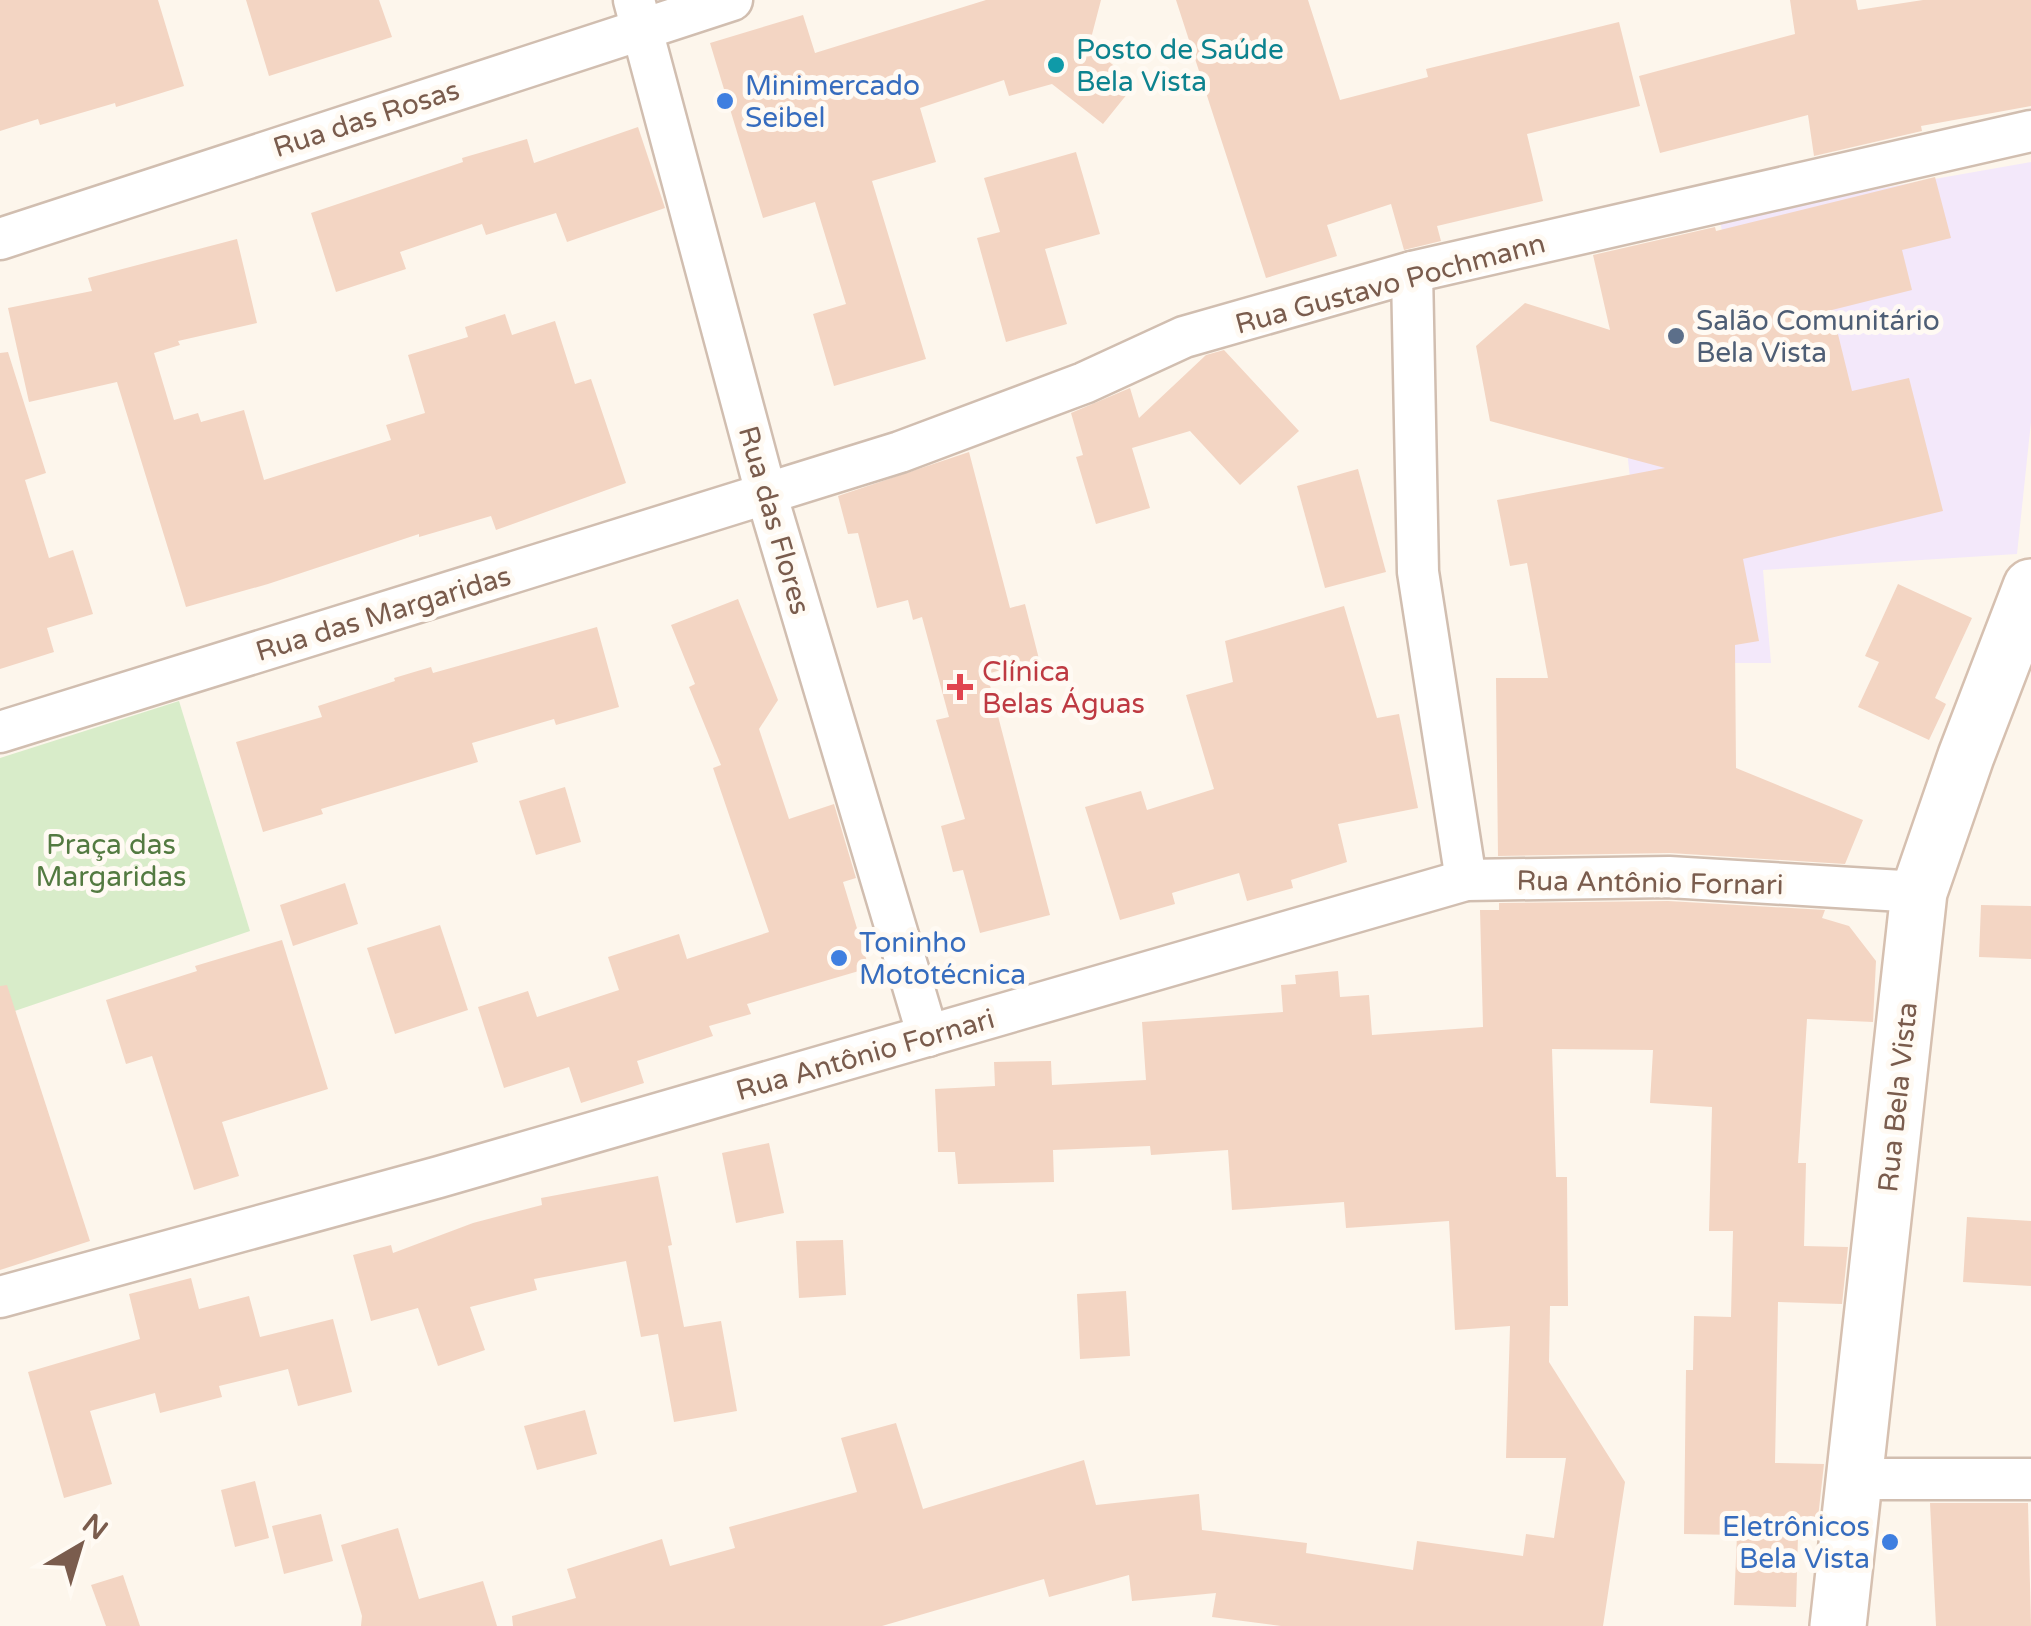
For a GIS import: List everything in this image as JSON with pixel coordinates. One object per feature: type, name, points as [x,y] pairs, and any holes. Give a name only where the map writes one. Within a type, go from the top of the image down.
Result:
[{"type":"main road","name":"Rua Bela Vista","points":[[1838,1626],[1919,892],[2031,587]]},
{"type":"street","name":"Rua das Rosas","points":[[0,239],[638,14],[732,0]]},
{"type":"street","name":"Rua das Flores","points":[[638,14],[766,494],[928,1036]]},
{"type":"street","name":"Rua Gustavo Pochmann","points":[[766,494],[900,452],[1084,384],[1184,337],[1412,272],[2031,131]]},
{"type":"street","points":[[1412,272],[1418,572],[1466,880]]},
{"type":"street","name":"Rua das Margaridas","points":[[0,732],[766,494]]},
{"type":"street","name":"Rua Antônio Fornari","points":[[0,1297],[439,1178],[1466,880],[1669,877],[1919,892]]},
{"type":"street","points":[[1855,1479],[2031,1480]]},
{"type":"shaded area","points":[[2031,162],[2031,422],[2017,554],[1763,570],[1771,663],[1651,663],[1627,451],[1764,421],[1719,217]]},
{"type":"green space","name":"Praça das Margaridas","points":[[179,701],[250,931],[0,1016],[0,758]]},
{"type":"building","points":[[0,0],[158,0],[184,86],[116,107],[115,103],[40,125],[38,119],[0,131]]},
{"type":"building","points":[[246,0],[379,0],[392,37],[269,76]]},
{"type":"building","points":[[986,0],[1101,0],[1089,46],[1136,83],[1103,124],[1052,84],[1009,96],[1004,80],[920,108],[936,162],[872,181],[926,359],[834,386],[813,314],[846,304],[815,202],[763,218],[710,43],[803,15],[815,53]]},
{"type":"building","points":[[1176,0],[1308,0],[1340,100],[1428,77],[1426,69],[1619,22],[1640,106],[1527,134],[1543,201],[1437,226],[1441,241],[1404,250],[1391,204],[1327,225],[1337,256],[1266,278]]},
{"type":"building","points":[[1790,0],[1856,0],[1858,10],[1923,0],[2031,0],[2031,106],[1921,126],[1922,131],[1814,156],[1808,115],[1660,153],[1639,76],[1795,34]]},
{"type":"building","points":[[638,127],[665,208],[567,242],[556,213],[486,235],[482,224],[400,252],[406,269],[336,292],[311,213],[463,162],[462,158],[527,139],[534,163]]},
{"type":"building","points":[[1076,152],[1100,234],[1045,249],[1067,324],[1006,342],[977,238],[1000,232],[984,178]]},
{"type":"building","points":[[1935,177],[1951,238],[1902,250],[1912,290],[1832,310],[1852,391],[1909,378],[1943,511],[1743,559],[1759,641],[1735,645],[1736,768],[1863,820],[1845,864],[1670,853],[1498,856],[1496,678],[1548,678],[1527,563],[1510,566],[1497,500],[1665,468],[1490,421],[1476,346],[1525,303],[1610,330],[1593,255],[1715,227],[1716,231]]},
{"type":"building","points":[[237,239],[257,323],[178,341],[180,345],[154,353],[174,420],[198,413],[201,422],[244,410],[264,480],[391,440],[386,425],[425,413],[408,355],[468,337],[465,327],[505,314],[512,335],[555,321],[575,384],[591,379],[626,483],[496,530],[491,516],[419,534],[186,607],[117,382],[29,402],[8,308],[92,291],[88,278]]},
{"type":"building","points":[[1224,350],[1299,431],[1240,485],[1190,431],[1132,448],[1150,508],[1096,524],[1076,457],[1083,455],[1071,413],[1130,388],[1139,418],[1206,355]]},
{"type":"building","points":[[8,352],[46,473],[25,480],[49,558],[73,550],[93,614],[47,628],[54,652],[0,669],[0,353]]},
{"type":"building","points":[[969,452],[1010,608],[1025,604],[1039,659],[987,674],[1050,915],[980,933],[963,870],[953,872],[941,826],[965,819],[936,720],[949,717],[922,617],[913,620],[908,600],[877,608],[858,533],[848,534],[838,496]]},
{"type":"building","points":[[1358,469],[1386,572],[1325,588],[1297,486]]},
{"type":"building","points":[[1898,584],[1972,618],[1935,698],[1946,704],[1929,740],[1858,707],[1879,662],[1865,656]]},
{"type":"building","points":[[738,599],[778,700],[759,729],[789,819],[834,804],[856,878],[843,882],[869,968],[747,1004],[751,1014],[709,1026],[713,1036],[637,1061],[644,1083],[581,1103],[569,1067],[504,1088],[478,1007],[528,991],[537,1017],[619,990],[608,957],[679,934],[687,959],[769,932],[713,768],[721,765],[689,687],[695,684],[671,625]]},
{"type":"building","points":[[1344,606],[1377,718],[1399,714],[1418,808],[1338,824],[1347,862],[1291,880],[1293,888],[1247,901],[1239,873],[1172,893],[1175,904],[1120,920],[1085,807],[1141,791],[1147,810],[1214,789],[1186,695],[1233,682],[1225,641]]},
{"type":"building","points":[[597,627],[619,707],[556,725],[554,719],[472,743],[478,762],[321,809],[323,814],[263,832],[236,742],[322,717],[318,706],[395,681],[394,678],[431,667],[433,673]]},
{"type":"building","points":[[565,787],[581,842],[536,855],[519,801]]},
{"type":"building","points":[[345,883],[358,924],[293,946],[280,905]]},
{"type":"building","points":[[1668,901],[1825,910],[1822,918],[1849,926],[1876,961],[1873,1022],[1807,1019],[1798,1163],[1806,1163],[1804,1246],[1848,1247],[1842,1304],[1778,1302],[1775,1463],[1824,1464],[1816,1536],[1798,1536],[1796,1607],[1734,1605],[1737,1535],[1684,1534],[1686,1370],[1693,1370],[1694,1316],[1731,1317],[1733,1231],[1709,1231],[1712,1107],[1650,1103],[1653,1050],[1552,1049],[1556,1177],[1567,1177],[1568,1306],[1550,1306],[1549,1362],[1625,1482],[1603,1626],[1281,1626],[1212,1617],[1216,1593],[1132,1601],[1129,1575],[1049,1597],[1044,1579],[882,1626],[513,1626],[512,1616],[576,1598],[567,1569],[662,1539],[670,1566],[735,1548],[729,1527],[857,1492],[841,1438],[896,1423],[923,1509],[1084,1460],[1096,1505],[1199,1494],[1202,1530],[1307,1543],[1306,1553],[1413,1570],[1417,1541],[1523,1556],[1526,1534],[1554,1538],[1566,1458],[1506,1458],[1510,1326],[1455,1330],[1449,1221],[1346,1228],[1344,1202],[1232,1210],[1228,1150],[1151,1155],[1150,1146],[1053,1150],[1054,1182],[958,1184],[955,1152],[938,1152],[935,1089],[995,1086],[994,1062],[1051,1061],[1052,1085],[1146,1080],[1142,1022],[1283,1012],[1281,985],[1296,984],[1295,975],[1338,971],[1340,997],[1369,995],[1372,1035],[1483,1027],[1480,910],[1499,910],[1499,903]]},
{"type":"building","points":[[1981,905],[2031,906],[2031,959],[1979,957]]},
{"type":"building","points":[[440,925],[468,1010],[395,1034],[367,948]]},
{"type":"building","points":[[282,940],[328,1089],[222,1122],[239,1176],[194,1190],[152,1056],[126,1064],[106,1000],[197,971],[195,966]]},
{"type":"building","points":[[7,985],[90,1241],[0,1270],[0,986]]},
{"type":"building","points":[[769,1143],[784,1213],[736,1223],[722,1153]]},
{"type":"building","points":[[658,1176],[684,1327],[721,1321],[737,1411],[674,1422],[658,1334],[641,1337],[626,1261],[534,1279],[537,1290],[470,1307],[485,1350],[438,1366],[418,1308],[371,1321],[353,1255],[391,1245],[393,1253],[473,1223],[542,1205],[541,1198]]},
{"type":"building","points":[[1967,1217],[2031,1221],[2031,1286],[1963,1282]]},
{"type":"building","points":[[843,1240],[846,1295],[799,1298],[796,1241]]},
{"type":"building","points":[[191,1278],[199,1309],[249,1296],[260,1337],[333,1319],[352,1392],[298,1406],[288,1369],[219,1386],[222,1397],[160,1413],[155,1393],[90,1411],[112,1484],[64,1498],[28,1372],[140,1339],[129,1294]]},
{"type":"building","points":[[1126,1291],[1130,1356],[1080,1359],[1077,1294]]},
{"type":"building","points":[[585,1410],[597,1454],[537,1470],[524,1426]]},
{"type":"building","points":[[255,1481],[269,1538],[235,1547],[221,1490]]},
{"type":"building","points":[[1930,1503],[2028,1503],[2031,1626],[1936,1626]]},
{"type":"building","points":[[321,1514],[333,1561],[284,1574],[272,1526]]},
{"type":"building","points":[[398,1528],[419,1599],[483,1581],[497,1626],[361,1626],[362,1616],[341,1545]]},
{"type":"building","points":[[123,1575],[140,1626],[106,1626],[91,1585]]},
{"type":"place","name":"Posto de Saúde Bela Vista","points":[[1056,65]]},
{"type":"place","name":"Minimercado Seibel","points":[[725,101]]},
{"type":"place","name":"Salão Comunitário Bela Vista","points":[[1676,336]]},
{"type":"place","name":"Clínica Belas Águas","points":[[960,687]]},
{"type":"place","name":"Toninho Mototécnica","points":[[839,958]]},
{"type":"place","name":"Eletrônicos Bela Vista","points":[[1890,1542]]}]
